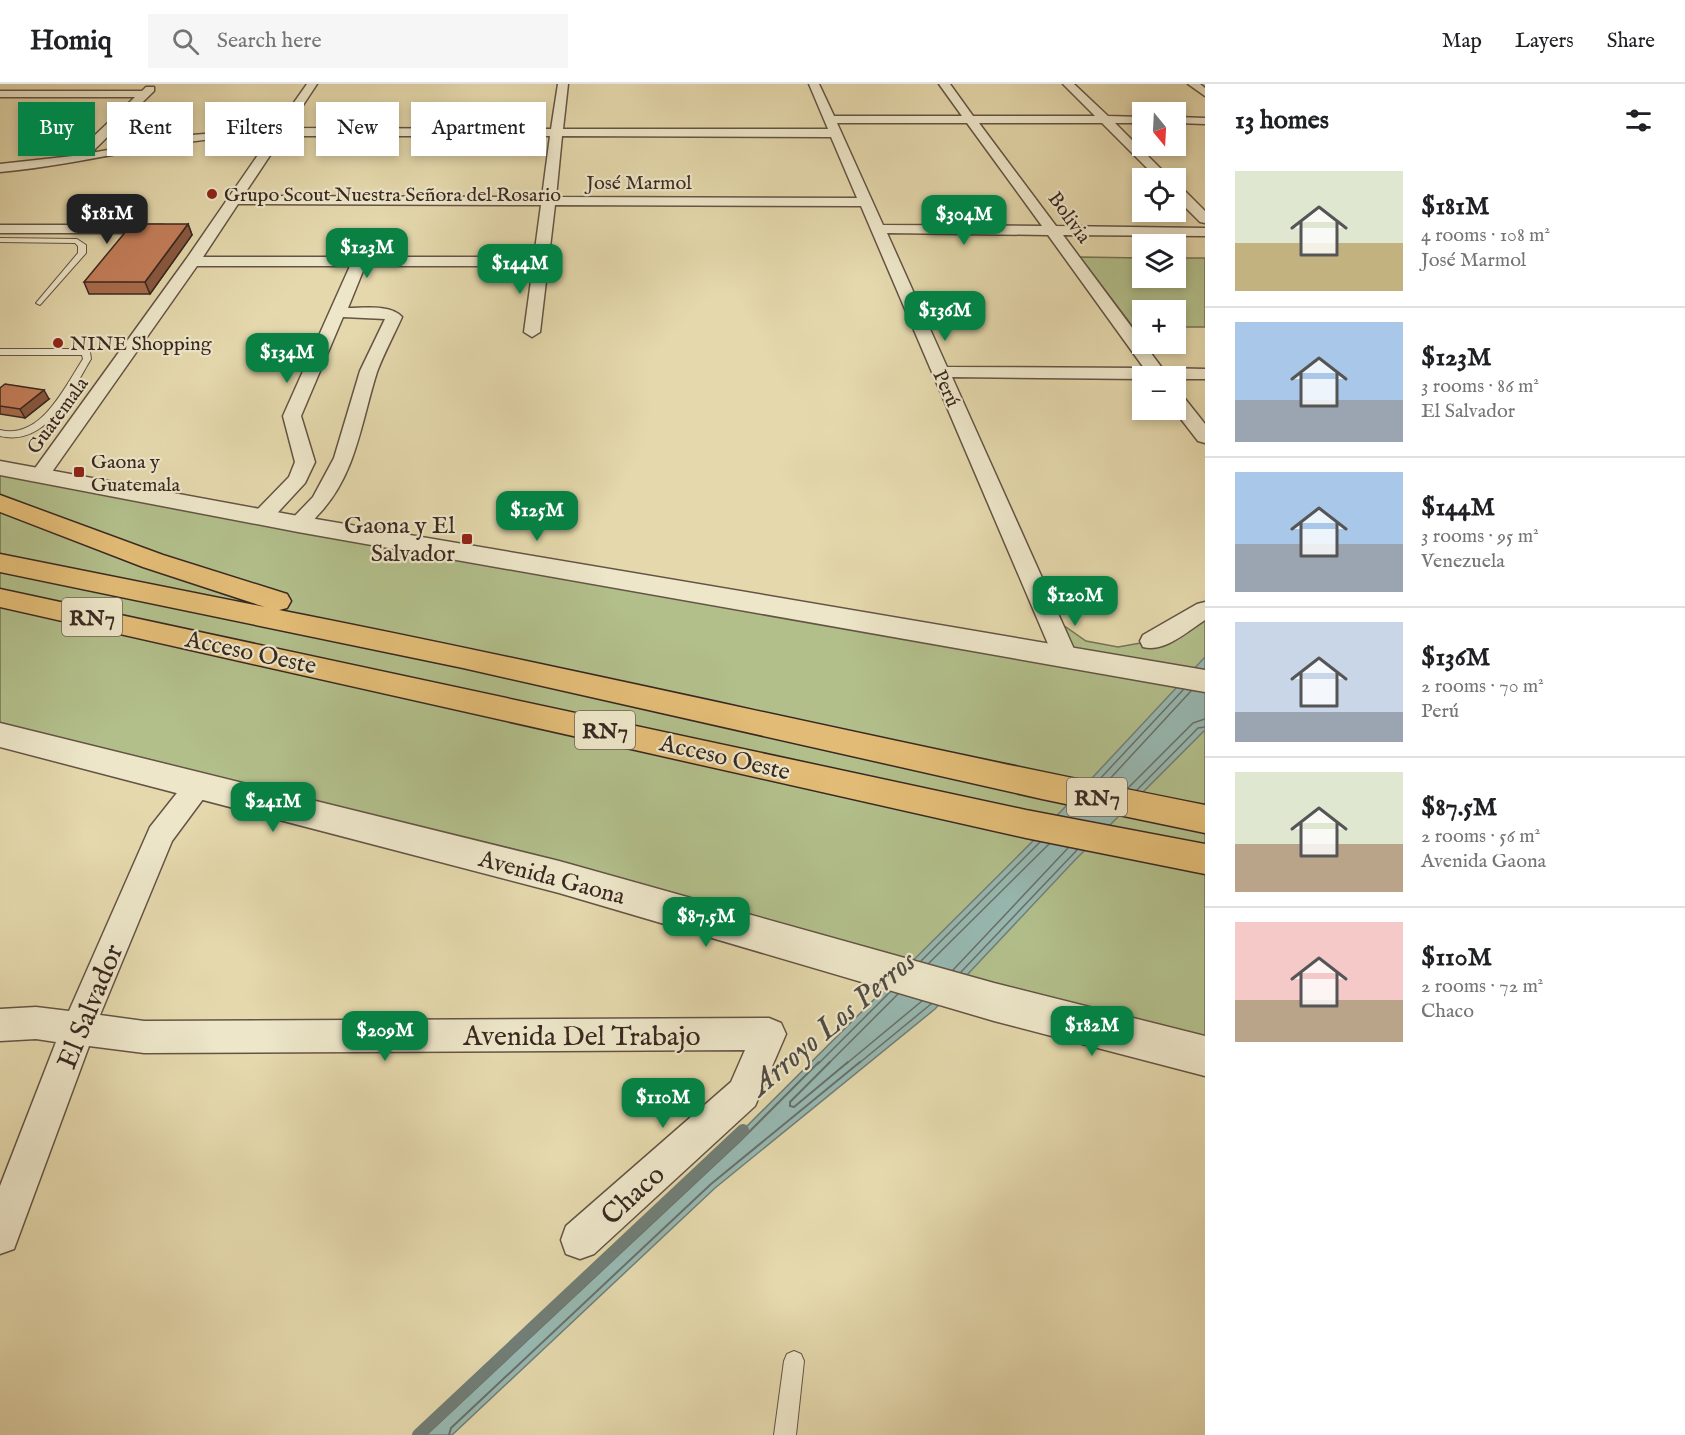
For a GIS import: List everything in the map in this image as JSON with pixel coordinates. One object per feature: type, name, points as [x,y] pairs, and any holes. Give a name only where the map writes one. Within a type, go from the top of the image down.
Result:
[{"type":"highway","points":[[0,503],[153,561],[463,657]]},
{"type":"highway","name":"Acceso Oeste","points":[[0,563],[463,657],[1042,786],[1205,819]]},
{"type":"highway","name":"Acceso Oeste","points":[[0,598],[1026,824],[1205,859]]},
{"type":"highway","points":[[0,617],[184,637]]},
{"type":"street","points":[[77,159],[155,84]]},
{"type":"street","name":"Guatemala","points":[[300,102],[312,84]]},
{"type":"street","points":[[532,332],[563,84]]},
{"type":"street","name":"Perú","points":[[814,84],[1066,658]]},
{"type":"street","name":"Bolivia","points":[[944,84],[1151,366]]},
{"type":"street","points":[[1068,84],[1154,168]]},
{"type":"street","points":[[1193,84],[1205,93]]},
{"type":"street","points":[[0,94],[144,94]]},
{"type":"street","points":[[304,132],[557,133],[831,126],[970,119],[1132,120]]},
{"type":"street","points":[[1186,120],[1205,121]]},
{"type":"street","points":[[0,168],[77,159],[205,136]]},
{"type":"street","name":"Guatemala","points":[[40,475],[193,261],[209,229],[234,200],[264,156]]},
{"type":"street","name":"José Marmol","points":[[234,200],[865,202]]},
{"type":"street","points":[[1186,200],[1205,219]]},
{"type":"street","points":[[0,229],[179,229]]},
{"type":"street","points":[[877,229],[1205,232]]},
{"type":"street","points":[[193,261],[541,262]]},
{"type":"street","points":[[262,517],[298,479],[305,462],[292,416],[359,262]]},
{"type":"street","points":[[298,524],[322,500],[344,458],[369,370],[394,317],[386,314],[338,312]]},
{"type":"street","points":[[940,372],[1132,375]]},
{"type":"street","points":[[1186,375],[1205,375]]},
{"type":"street","points":[[1186,412],[1205,437]]},
{"type":"street","points":[[0,468],[298,524],[1205,681]]},
{"type":"street","points":[[1152,641],[1205,610]]},
{"type":"street","name":"Avenida Gaona","points":[[0,735],[559,877],[994,1002],[1205,1056]]},
{"type":"street","name":"El Salvador","points":[[0,1235],[78,1029],[160,835],[198,787]]},
{"type":"street","name":"Avenida Del Trabajo","points":[[0,1024],[36,1023],[144,1037],[769,1034]]},
{"type":"street","name":"Chaco","points":[[580,1240],[743,1094],[769,1034]]},
{"type":"lane","points":[[0,240],[77,241],[82,245],[82,253],[40,303]]},
{"type":"lane","points":[[0,248],[24,249]]},
{"type":"lane","points":[[0,352],[87,352],[87,359],[55,406],[34,429],[23,434],[0,434]]},
{"type":"lane","points":[[785,1435],[794,1361]]},
{"type":"green space","points":[[1080,257],[1132,258],[1132,288],[1186,288],[1186,258],[1205,258],[1205,327],[1186,327],[1186,300],[1132,300],[1132,326]]},
{"type":"green space","points":[[0,468],[1065,658],[1046,613],[1086,641],[1118,647],[1152,641],[1205,610],[1205,1056],[0,735]]},
{"type":"water","points":[[1205,657],[1205,730],[1074,861],[935,1009],[715,1188],[452,1435],[418,1435],[736,1137],[1037,837]]},
{"type":"building","points":[[132,224],[188,224],[145,282],[84,282]]},
{"type":"building","points":[[5,384],[44,390],[20,409],[0,406],[0,388]]},
{"type":"waterway","name":"Arroyo Los Perros","points":[[418,1435],[743,1130]]},
{"type":"place","name":"Grupo Scout Nuestra Señora del Rosario","points":[[212,194]]},
{"type":"place","name":"NINE Shopping","points":[[58,343]]},
{"type":"place","name":"Gaona y Guatemala","points":[[79,472]]},
{"type":"place","name":"Gaona y El Salvador","points":[[467,539]]}]
